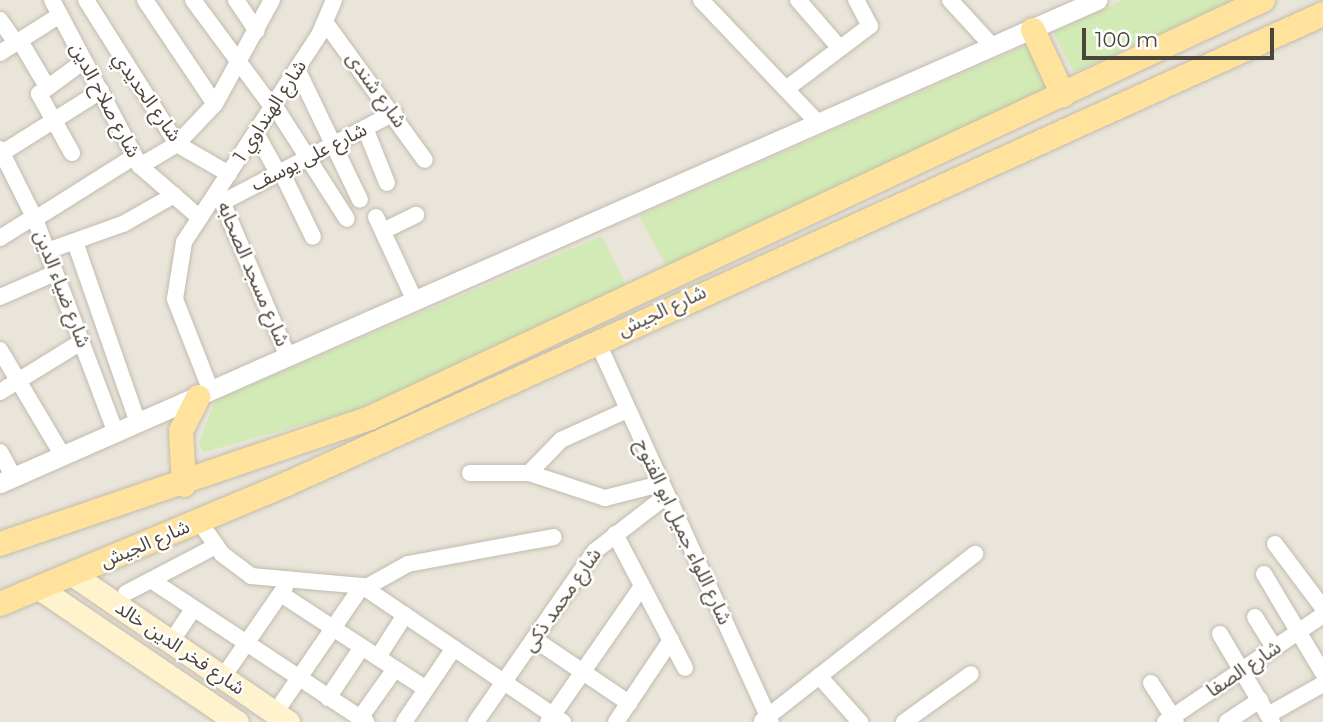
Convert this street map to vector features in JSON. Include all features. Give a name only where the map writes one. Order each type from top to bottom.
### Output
[{"type":"main road","name":"شارع الجيش","points":[[0,544],[184,485],[308,440],[771,230],[1263,0]]},
{"type":"main road","name":"شارع الجيش","points":[[0,604],[287,484],[782,256],[1323,13]]},
{"type":"main road","points":[[1033,30],[1063,95]]},
{"type":"main road","points":[[771,230],[782,256]]},
{"type":"main road","points":[[184,485],[181,431],[204,394]]},
{"type":"main road","points":[[308,440],[309,456],[320,469]]},
{"type":"main road","points":[[276,452],[288,466],[287,484]]},
{"type":"main road","name":"شارع فخر الدين خالد","points":[[72,574],[281,717]]},
{"type":"main road","name":"شارع فخر الدين خالد","points":[[39,588],[237,722]]},
{"type":"street","name":"شارع صلاح الدين","points":[[52,0],[138,161],[200,218]]},
{"type":"street","name":"شارع الحديدي","points":[[86,0],[177,144],[229,174]]},
{"type":"street","points":[[145,0],[215,104]]},
{"type":"street","points":[[193,0],[239,66],[273,107],[347,219]]},
{"type":"street","points":[[236,0],[257,31]]},
{"type":"street","points":[[0,238],[138,161],[177,144],[215,104],[239,66],[272,0]]},
{"type":"street","name":"شارع الهنداوي 1","points":[[204,394],[175,299],[178,260],[200,218],[221,196],[229,174],[297,69],[325,22],[334,0]]},
{"type":"street","points":[[701,0],[817,122]]},
{"type":"street","points":[[798,0],[838,46]]},
{"type":"street","points":[[786,89],[838,46],[870,26],[870,18],[856,0]]},
{"type":"street","points":[[0,452],[7,480],[1097,0]]},
{"type":"street","points":[[957,2],[993,47]]},
{"type":"street","points":[[0,53],[60,15]]},
{"type":"street","points":[[0,20],[46,85]]},
{"type":"street","name":"شارع شندى","points":[[325,22],[394,113],[425,160]]},
{"type":"street","points":[[72,153],[40,100],[46,85],[85,61]]},
{"type":"street","points":[[297,69],[336,143],[360,200]]},
{"type":"street","points":[[3,160],[53,122],[101,92]]},
{"type":"street","name":"شارع على يوسف","points":[[221,196],[279,172],[394,113]]},
{"type":"street","points":[[365,128],[387,183]]},
{"type":"street","points":[[256,133],[313,237]]},
{"type":"street","name":"شارع ضياء الدين","points":[[3,160],[35,218],[116,433]]},
{"type":"street","points":[[47,251],[123,225],[174,195]]},
{"type":"street","name":"شارع مسجد الصحابه","points":[[221,196],[288,357]]},
{"type":"street","points":[[415,301],[380,224],[416,215]]},
{"type":"street","points":[[75,242],[138,423]]},
{"type":"street","points":[[0,297],[55,273]]},
{"type":"street","name":"شارع اللواء جميل ابو الفتوح","points":[[597,341],[766,720]]},
{"type":"street","points":[[0,392],[81,342]]},
{"type":"street","points":[[0,350],[63,456]]},
{"type":"street","points":[[529,473],[561,440],[627,410]]},
{"type":"street","points":[[470,473],[529,473],[605,498],[663,490]]},
{"type":"street","name":"شارع محمد ذكى","points":[[476,722],[595,551],[663,490]]},
{"type":"street","points":[[199,521],[216,546],[251,576],[284,588],[333,628],[426,689]]},
{"type":"street","points":[[615,534],[685,668]]},
{"type":"street","points":[[284,588],[363,587],[408,564],[554,537]]},
{"type":"street","points":[[1276,544],[1323,608]]},
{"type":"street","points":[[126,593],[216,546]]},
{"type":"street","points":[[766,720],[975,554]]},
{"type":"street","points":[[1264,574],[1323,673]]},
{"type":"street","points":[[151,580],[245,646],[328,698],[340,715],[363,720],[395,669]]},
{"type":"street","points":[[363,587],[504,682],[554,720],[583,672],[642,586]]},
{"type":"street","points":[[281,717],[298,679],[363,587]]},
{"type":"street","points":[[223,677],[284,588]]},
{"type":"street","points":[[171,642],[193,609]]},
{"type":"street","points":[[377,657],[405,615]]},
{"type":"street","name":"شارع الصفا","points":[[1171,720],[1323,615]]},
{"type":"street","points":[[1255,617],[1274,648]]},
{"type":"street","points":[[1220,634],[1270,719],[1323,684]]},
{"type":"street","points":[[534,639],[629,703]]},
{"type":"street","points":[[616,722],[671,640]]},
{"type":"street","points":[[328,698],[362,648]]},
{"type":"street","points":[[404,722],[454,648]]},
{"type":"street","points":[[904,722],[971,674]]},
{"type":"street","points":[[819,676],[860,722]]},
{"type":"street","points":[[1151,683],[1171,720]]},
{"type":"street","points":[[1227,722],[1260,700]]},
{"type":"shaded area","points":[[0,0],[1323,0],[1323,722],[0,722]]},
{"type":"green space","points":[[1123,0],[1235,0],[1074,72],[1053,32]]},
{"type":"green space","points":[[1029,44],[1052,87],[668,269],[639,216]]},
{"type":"green space","points":[[602,236],[626,286],[357,410],[204,452],[199,443],[215,400]]}]
